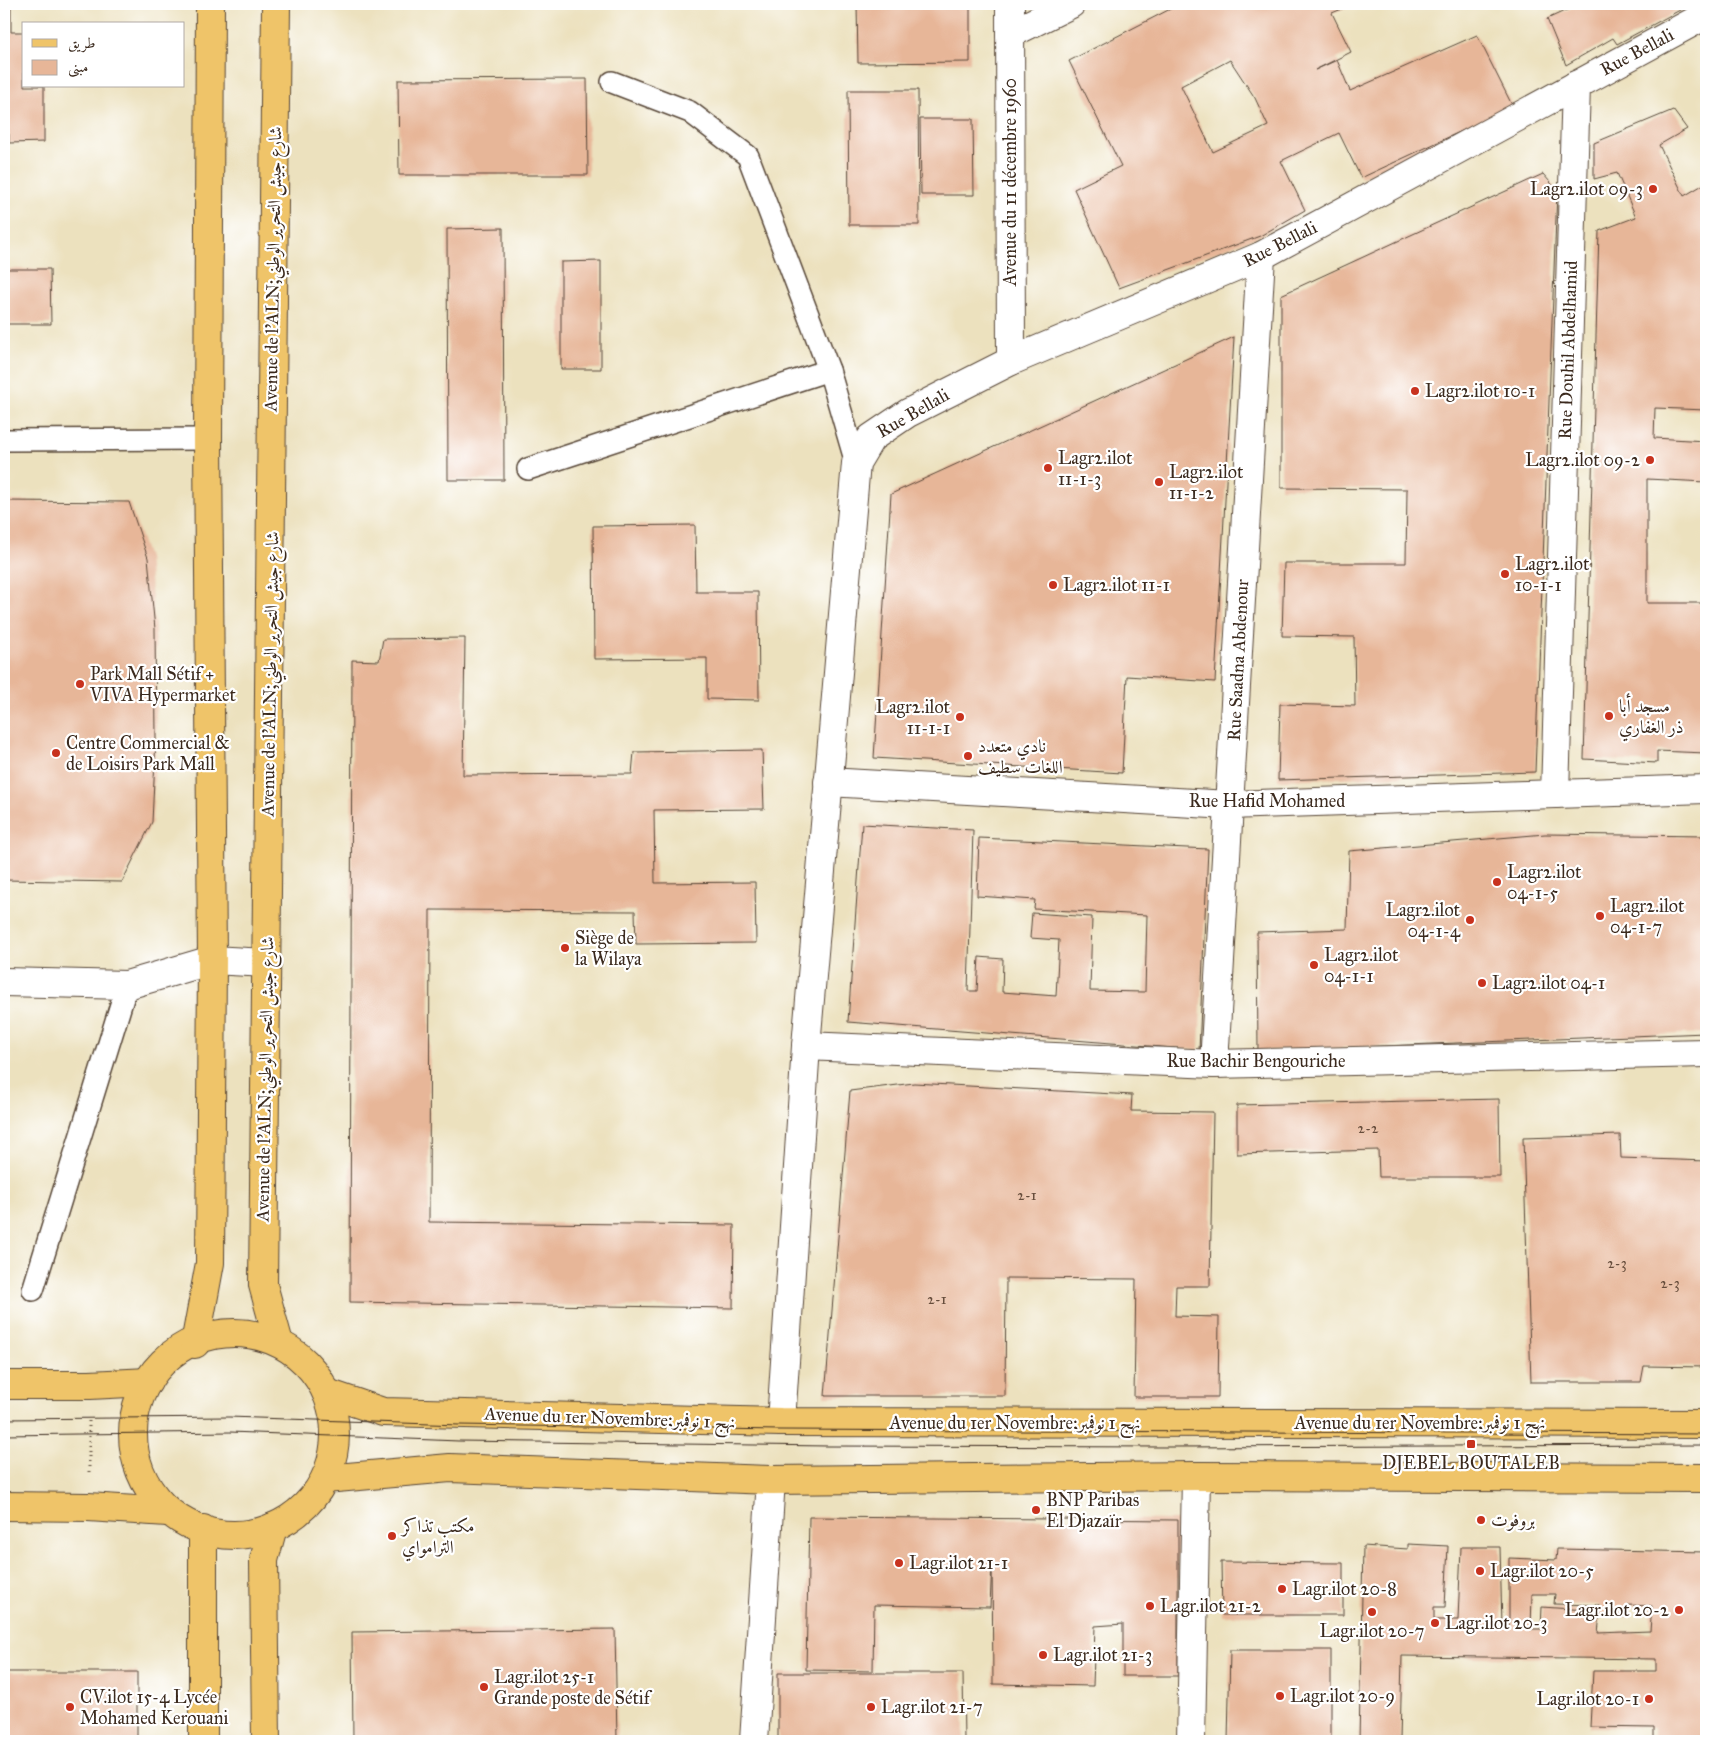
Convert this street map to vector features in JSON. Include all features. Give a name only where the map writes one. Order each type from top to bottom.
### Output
[{"type":"main road","points":[[195,1344],[210,1263],[212,960],[208,439],[210,4]]},
{"type":"main road","name":"Avenue de l'ALN;شارع جيش التحرير الوطني","points":[[276,4],[263,1284],[279,1343]]},
{"type":"main road","points":[[237,1332],[258,1335],[279,1343],[294,1352],[308,1364],[328,1393],[334,1414],[336,1436],[333,1458],[325,1479],[316,1494],[289,1519],[272,1527],[238,1535],[220,1534],[202,1529],[168,1512],[155,1499],[145,1484],[133,1451],[133,1417],[148,1382],[168,1359],[215,1335],[237,1332]]},
{"type":"main road","points":[[4,1385],[90,1386],[148,1382]]},
{"type":"main road","name":"Avenue du 1er Novembre;نهج 1 نوفمبر","points":[[328,1393],[383,1412],[781,1422],[1706,1424]]},
{"type":"main road","points":[[325,1479],[450,1468],[771,1480],[1196,1476],[1706,1478]]},
{"type":"main road","points":[[4,1506],[88,1507],[168,1512]]},
{"type":"main road","points":[[266,1741],[264,1560],[272,1527]]},
{"type":"main road","points":[[202,1529],[203,1741]]},
{"type":"street","name":"Avenue du 11 décembre 1960","points":[[1010,4],[1011,361]]},
{"type":"street","points":[[1010,34],[1071,4]]},
{"type":"street","name":"Rue Bellali","points":[[856,463],[871,438],[901,418],[1011,361],[1261,256],[1706,15]]},
{"type":"street","name":"Rue Douhil Abdelhamid","points":[[1555,794],[1576,85]]},
{"type":"street","name":"Rue Saadna Abdenour","points":[[1214,1064],[1261,256]]},
{"type":"street","points":[[781,1422],[806,1046],[856,463]]},
{"type":"street","name":"Rue Hafid Mohamed","points":[[828,782],[1229,805],[1706,789]]},
{"type":"street","points":[[4,982],[127,985],[212,960],[267,964]]},
{"type":"street","name":"Rue Bachir Bengouriche","points":[[806,1046],[1214,1064],[1706,1053]]},
{"type":"street","points":[[1191,1741],[1196,1476]]},
{"type":"street","points":[[754,1741],[771,1480]]},
{"type":"lane","points":[[612,82],[690,112],[748,156],[829,370],[856,463]]},
{"type":"lane","points":[[528,469],[829,370]]},
{"type":"lane","points":[[4,440],[208,439]]},
{"type":"lane","points":[[33,1290],[127,985]]},
{"type":"path","points":[[88,1507],[90,1386]]},
{"type":"building","points":[[4,4],[11,4],[11,32],[22,32],[22,88],[44,88],[44,142],[9,143],[9,134],[4,134]]},
{"type":"building","points":[[857,4],[970,4],[970,62],[858,63]]},
{"type":"building","points":[[1180,4],[1354,4],[1332,13],[1351,52],[1315,70],[1337,60],[1350,91],[1477,35],[1513,107],[1361,178],[1339,133],[1281,161],[1305,210],[1260,236],[1119,288],[1074,189],[1121,166],[1069,61]],"holes":[[[1230,60],[1255,98],[1268,126],[1213,152],[1181,86]]]},
{"type":"building","points":[[1580,4],[1691,4],[1617,44],[1613,38],[1566,65],[1547,19]]},
{"type":"building","points":[[587,79],[588,175],[399,175],[398,80]]},
{"type":"building","points":[[848,90],[918,90],[919,225],[849,225]]},
{"type":"building","name":"Lagr2.ilot 09-2","points":[[1673,110],[1687,129],[1659,145],[1684,196],[1706,183],[1706,410],[1655,408],[1654,438],[1706,441],[1706,482],[1647,479],[1647,603],[1706,603],[1706,753],[1657,751],[1657,763],[1584,759],[1599,231],[1636,217],[1617,173],[1594,179],[1594,143]]},
{"type":"building","points":[[920,119],[973,119],[974,195],[921,195]]},
{"type":"building","name":"Lagr2.ilot 10-1","points":[[1543,174],[1557,190],[1535,772],[1278,780],[1280,704],[1355,706],[1354,637],[1282,636],[1284,563],[1406,563],[1407,489],[1281,488],[1281,295]]},
{"type":"building","points":[[503,228],[504,480],[448,480],[447,229]]},
{"type":"building","points":[[601,261],[601,369],[561,369],[561,262]]},
{"type":"building","points":[[6,269],[50,269],[51,324],[6,324]]},
{"type":"building","name":"Lagr2.ilot 11-1","points":[[1234,337],[1215,682],[1127,676],[1122,773],[874,758],[891,494]]},
{"type":"building","name":"Park Mall Sétif + VIVA Hypermarket","points":[[4,501],[129,502],[148,558],[155,629],[156,739],[152,822],[122,882],[4,880]]},
{"type":"building","points":[[695,525],[696,592],[758,592],[759,700],[707,699],[707,658],[594,659],[593,526]]},
{"type":"building","points":[[465,638],[463,775],[632,774],[634,752],[762,750],[764,809],[654,810],[655,883],[755,882],[756,943],[636,944],[635,911],[430,910],[429,1222],[734,1225],[733,1308],[350,1302],[352,660],[379,661],[383,639]]},
{"type":"building","points":[[862,824],[973,830],[968,991],[977,991],[979,957],[1003,959],[1002,992],[1056,996],[1059,940],[1030,938],[1032,913],[1092,917],[1090,991],[1145,992],[1147,915],[1034,909],[1035,900],[977,896],[979,838],[1208,849],[1199,1050],[848,1022]]},
{"type":"building","name":"Lagr2.ilot 04-1","points":[[1545,834],[1706,836],[1706,1033],[1258,1051],[1257,932],[1347,929],[1349,851]]},
{"type":"building","points":[[914,1083],[1132,1095],[1131,1111],[1213,1112],[1210,1286],[1176,1286],[1175,1316],[1219,1317],[1218,1397],[1134,1397],[1136,1279],[1006,1278],[1005,1396],[825,1396],[850,1091]]},
{"type":"building","points":[[1499,1099],[1500,1177],[1379,1177],[1378,1150],[1237,1154],[1237,1105]]},
{"type":"building","points":[[1620,1135],[1621,1158],[1706,1161],[1706,1367],[1644,1366],[1641,1382],[1531,1382],[1523,1138]]},
{"type":"building","points":[[809,1517],[1178,1520],[1178,1676],[1123,1676],[1123,1624],[1095,1626],[1093,1686],[993,1684],[992,1561],[990,1607],[874,1605],[873,1671],[806,1670]]},
{"type":"building","points":[[1408,1544],[1448,1546],[1445,1607],[1434,1607],[1434,1620],[1458,1620],[1461,1547],[1500,1547],[1502,1627],[1509,1627],[1509,1558],[1556,1560],[1557,1549],[1706,1552],[1706,1741],[1654,1741],[1654,1728],[1590,1727],[1593,1671],[1656,1671],[1656,1659],[1402,1656],[1400,1741],[1359,1741],[1363,1546],[1408,1549]],"holes":[[[1532,1594],[1555,1594],[1554,1604],[1600,1605],[1600,1611],[1542,1607],[1541,1629],[1531,1629]],[[1627,1605],[1652,1606],[1650,1631],[1598,1633],[1600,1614],[1627,1617]]]},
{"type":"building","name":"Lagr.ilot 20-8","points":[[1221,1562],[1343,1563],[1343,1615],[1222,1615]]},
{"type":"building","name":"Lagr.ilot 25-1 Grande poste de Sétif","points":[[615,1629],[617,1741],[353,1741],[352,1632]]},
{"type":"building","name":"Lagr.ilot 20-9","points":[[1230,1650],[1331,1650],[1331,1741],[1228,1741]]},
{"type":"building","name":"CV.ilot 15-4 Lycée Mohamed Kerouani","points":[[4,1672],[137,1672],[137,1741],[4,1741]]},
{"type":"building","name":"Lagr.ilot 21-7","points":[[778,1673],[963,1673],[964,1741],[778,1741]]},
{"type":"tram line","points":[[4,1419],[229,1417],[459,1425],[780,1430],[1706,1434]]},
{"type":"tram line","points":[[4,1435],[230,1432],[459,1441],[828,1446],[1706,1445]]},
{"type":"place","name":"Lagr2.ilot 09-3","points":[[1653,189]]},
{"type":"place","name":"Lagr2.ilot 10-1","points":[[1415,391]]},
{"type":"place","name":"Lagr2.ilot 09-2","points":[[1650,460]]},
{"type":"place","name":"Lagr2.ilot 11-1-3","points":[[1048,468]]},
{"type":"place","name":"Lagr2.ilot 11-1-2","points":[[1159,482]]},
{"type":"place","name":"Lagr2.ilot 10-1-1","points":[[1505,574]]},
{"type":"place","name":"Lagr2.ilot 11-1","points":[[1053,585]]},
{"type":"place","name":"Park Mall Sétif + VIVA Hypermarket","points":[[80,684]]},
{"type":"place","name":"مسجد أبا ذر الغفاري","points":[[1609,716]]},
{"type":"place","name":"Lagr2.ilot 11-1-1","points":[[960,717]]},
{"type":"place","name":"Centre Commercial & de Loisirs Park Mall","points":[[56,753]]},
{"type":"place","name":"نادي متعدد اللغات سطيف","points":[[968,756]]},
{"type":"place","name":"Lagr2.ilot 04-1-5","points":[[1497,882]]},
{"type":"place","name":"Lagr2.ilot 04-1-7","points":[[1600,916]]},
{"type":"place","name":"Lagr2.ilot 04-1-4","points":[[1470,920]]},
{"type":"place","name":"Siège de la Wilaya","points":[[565,948]]},
{"type":"place","name":"Lagr2.ilot 04-1-1","points":[[1314,965]]},
{"type":"place","name":"Lagr2.ilot 04-1","points":[[1482,983]]},
{"type":"place","name":"DJEBEL BOUTALEB","points":[[1471,1444]]},
{"type":"place","name":"BNP Paribas El Djazaïr","points":[[1036,1510]]},
{"type":"place","name":"بروفوت","points":[[1481,1520]]},
{"type":"place","name":"مكتب تذاكر الترامواي","points":[[392,1536]]},
{"type":"place","name":"Lagr.ilot 21-1","points":[[899,1563]]},
{"type":"place","name":"Lagr.ilot 20-5","points":[[1480,1571]]},
{"type":"place","name":"Lagr.ilot 20-8","points":[[1282,1589]]},
{"type":"place","name":"Lagr.ilot 21-2","points":[[1150,1606]]},
{"type":"place","name":"Lagr.ilot 20-2","points":[[1679,1610]]},
{"type":"place","name":"Lagr.ilot 20-7","points":[[1372,1612]]},
{"type":"place","name":"Lagr.ilot 20-3","points":[[1435,1623]]},
{"type":"place","name":"Lagr.ilot 21-3","points":[[1043,1655]]},
{"type":"place","name":"Lagr.ilot 25-1 Grande poste de Sétif","points":[[484,1687]]},
{"type":"place","name":"Lagr.ilot 20-9","points":[[1280,1696]]},
{"type":"place","name":"Lagr.ilot 20-1","points":[[1649,1699]]},
{"type":"place","name":"CV.ilot 15-4 Lycée Mohamed Kerouani","points":[[70,1707]]},
{"type":"place","name":"Lagr.ilot 21-7","points":[[871,1707]]}]
